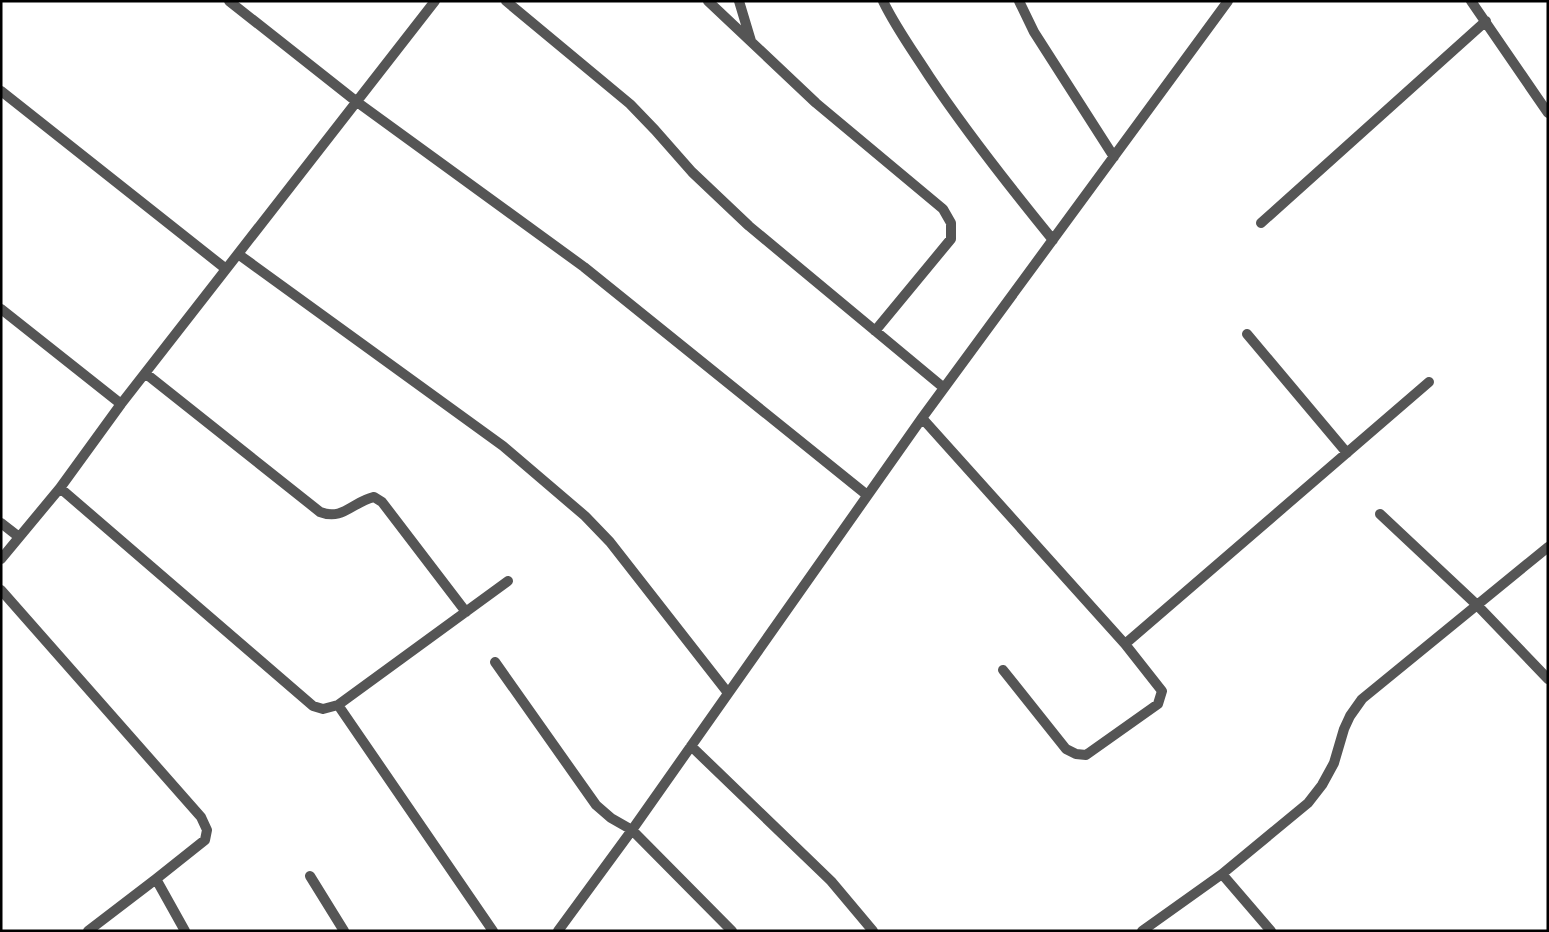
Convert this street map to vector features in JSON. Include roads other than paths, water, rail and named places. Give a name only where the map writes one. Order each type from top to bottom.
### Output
[{"type":"street","points":[[229,1],[357,102],[584,267],[867,495]]},
{"type":"street","points":[[1,559],[60,488],[121,404],[435,1]]},
{"type":"street","points":[[506,1],[630,104],[692,172],[749,226],[944,388]]},
{"type":"street","points":[[708,1],[816,103],[943,209],[951,223],[951,239],[875,331]]},
{"type":"street","points":[[739,1],[751,42]]},
{"type":"street","points":[[883,1],[892,21],[948,104],[993,167],[1053,240]]},
{"type":"street","points":[[1019,1],[1034,32],[1114,157]]},
{"type":"street","points":[[558,931],[632,830],[922,418],[1228,1]]},
{"type":"street","points":[[1471,1],[1548,113]]},
{"type":"street","points":[[1261,223],[1486,21]]},
{"type":"street","points":[[1,91],[226,269]]},
{"type":"street","points":[[238,254],[503,446],[579,510],[610,542],[728,693]]},
{"type":"street","points":[[1,309],[121,404]]},
{"type":"street","points":[[1247,334],[1347,453]]},
{"type":"street","points":[[145,373],[320,512],[329,516],[339,515],[366,499],[374,497],[382,502],[466,612]]},
{"type":"street","points":[[1125,644],[1430,382]]},
{"type":"street","points":[[922,418],[1125,644],[1162,691],[1161,699],[1158,704],[1086,755],[1076,754],[1066,749],[1004,670]]},
{"type":"street","points":[[60,488],[313,706],[323,709],[338,705],[508,581]]},
{"type":"street","points":[[1380,514],[1477,606],[1548,680]]},
{"type":"street","points":[[1,523],[19,537]]},
{"type":"street","points":[[1142,931],[1222,874],[1308,803],[1322,785],[1334,763],[1344,729],[1350,716],[1362,699],[1548,547]]},
{"type":"street","points":[[1,590],[201,817],[207,830],[205,840],[88,931]]},
{"type":"street","points":[[495,662],[596,805],[611,818],[632,830],[732,931]]},
{"type":"street","points":[[338,705],[494,931]]},
{"type":"street","points":[[691,746],[831,881],[873,931]]},
{"type":"street","points":[[1222,874],[1271,931]]},
{"type":"street","points":[[310,876],[344,931]]},
{"type":"street","points":[[156,880],[185,931]]}]
